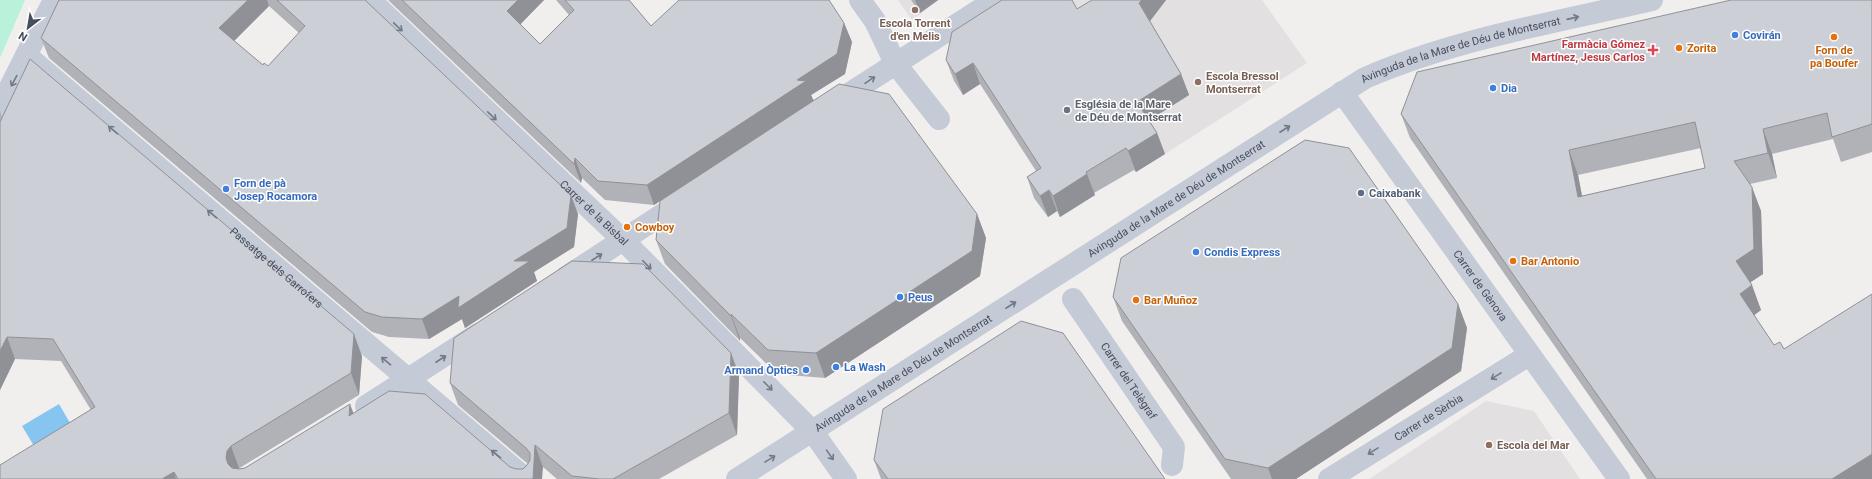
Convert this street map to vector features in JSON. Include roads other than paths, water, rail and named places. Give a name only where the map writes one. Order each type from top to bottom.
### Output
[{"type":"street","points":[[0,107],[54,0]]},
{"type":"street","name":"Carrer de la Bisbal","points":[[370,0],[623,240],[813,432],[846,479]]},
{"type":"street","points":[[860,0],[875,21],[895,63],[939,119]]},
{"type":"street","points":[[819,113],[995,0]]},
{"type":"street","name":"Avinguda de la Mare de Déu de Montserrat","points":[[737,479],[813,432],[1365,78],[1396,64],[1447,48],[1652,0]]},
{"type":"street","name":"Passatge dels Garrofers","points":[[27,56],[526,479]]},
{"type":"street","name":"Carrer de Gènova","points":[[1342,92],[1619,479]]},
{"type":"street","points":[[549,288],[701,189]]},
{"type":"street","name":"Carrer del Telègraf","points":[[1073,299],[1174,447],[1172,466]]},
{"type":"street","points":[[347,417],[408,380],[497,322]]},
{"type":"street","name":"Carrer de Sèrbia","points":[[1329,479],[1529,355]]},
{"type":"water","points":[[59,404],[70,423],[34,446],[22,426]]},
{"type":"place","name":"Escola Torrent d'en Melis","points":[[915,10]]},
{"type":"place","name":"Covirán","points":[[1735,35]]},
{"type":"place","name":"Forn de pa Boufer","points":[[1834,37]]},
{"type":"place","name":"Zorita","points":[[1679,48]]},
{"type":"place","name":"Farmàcia Gómez Martínez, Jesus Carlos","points":[[1653,50]]},
{"type":"place","name":"Escola Bressol Montserrat","points":[[1198,82]]},
{"type":"place","name":"Dia","points":[[1493,88]]},
{"type":"place","name":"Església de la Mare de Déu de Montserrat","points":[[1067,110]]},
{"type":"place","name":"Forn de pà Josep Rocamora","points":[[226,189]]},
{"type":"place","name":"Caixabank","points":[[1361,193]]},
{"type":"place","name":"Cowboy","points":[[627,227]]},
{"type":"place","name":"Condis Express","points":[[1196,252]]},
{"type":"place","name":"Bar Antonio","points":[[1513,261]]},
{"type":"place","name":"Peus","points":[[900,297]]},
{"type":"place","name":"Bar Muñoz","points":[[1136,300]]},
{"type":"place","name":"La Wash","points":[[836,367]]},
{"type":"place","name":"Armand Òptics","points":[[806,370]]},
{"type":"place","name":"Escola del Mar","points":[[1489,445]]}]
